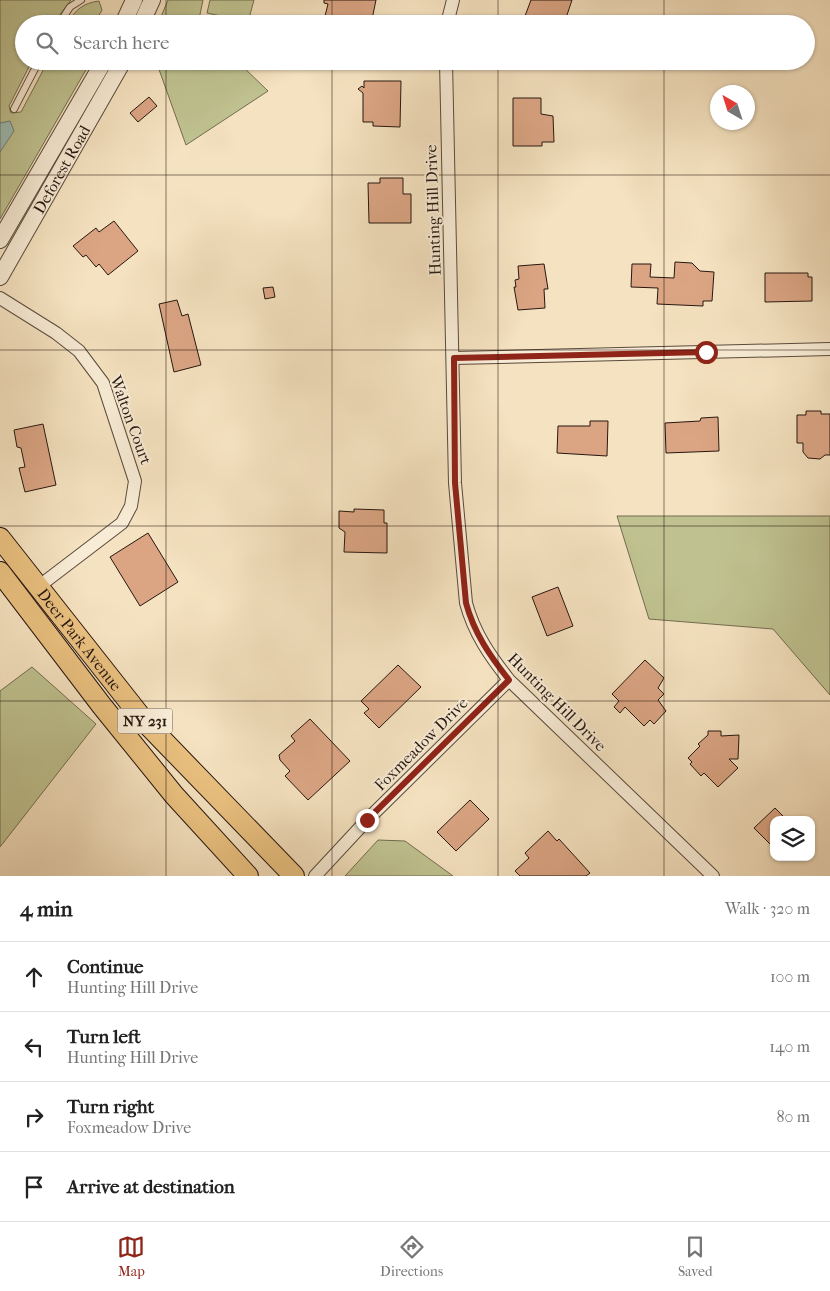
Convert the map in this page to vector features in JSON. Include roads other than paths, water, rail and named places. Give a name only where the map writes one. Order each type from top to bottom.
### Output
[{"type":"main road","name":"Deer Park Avenue","points":[[6,546],[145,722],[294,876]]},
{"type":"main road","name":"Deer Park Avenue","points":[[0,572],[102,706],[174,795],[248,876]]},
{"type":"street","points":[[145,15],[152,0]]},
{"type":"street","points":[[449,15],[453,0]]},
{"type":"street","points":[[126,15],[130,1]]},
{"type":"street","name":"Deforest Road","points":[[0,240],[99,70]]},
{"type":"street","name":"Deforest Road","points":[[0,277],[118,70]]},
{"type":"street","name":"Hunting Hill Drive","points":[[446,70],[454,358],[455,483],[466,603],[470,618],[484,646],[509,680],[713,876]]},
{"type":"street","name":"Walton Court","points":[[0,298],[56,333],[79,351],[103,383],[135,481],[130,506],[122,523],[38,587]]},
{"type":"street","points":[[454,358],[830,349]]},
{"type":"street","name":"Foxmeadow Drive","points":[[315,876],[367,820],[509,680]]},
{"type":"lane","points":[[65,15],[70,7],[80,0]]},
{"type":"lane","points":[[14,109],[34,70]]},
{"type":"water","points":[[10,121],[14,131],[0,152],[0,123]]}]
